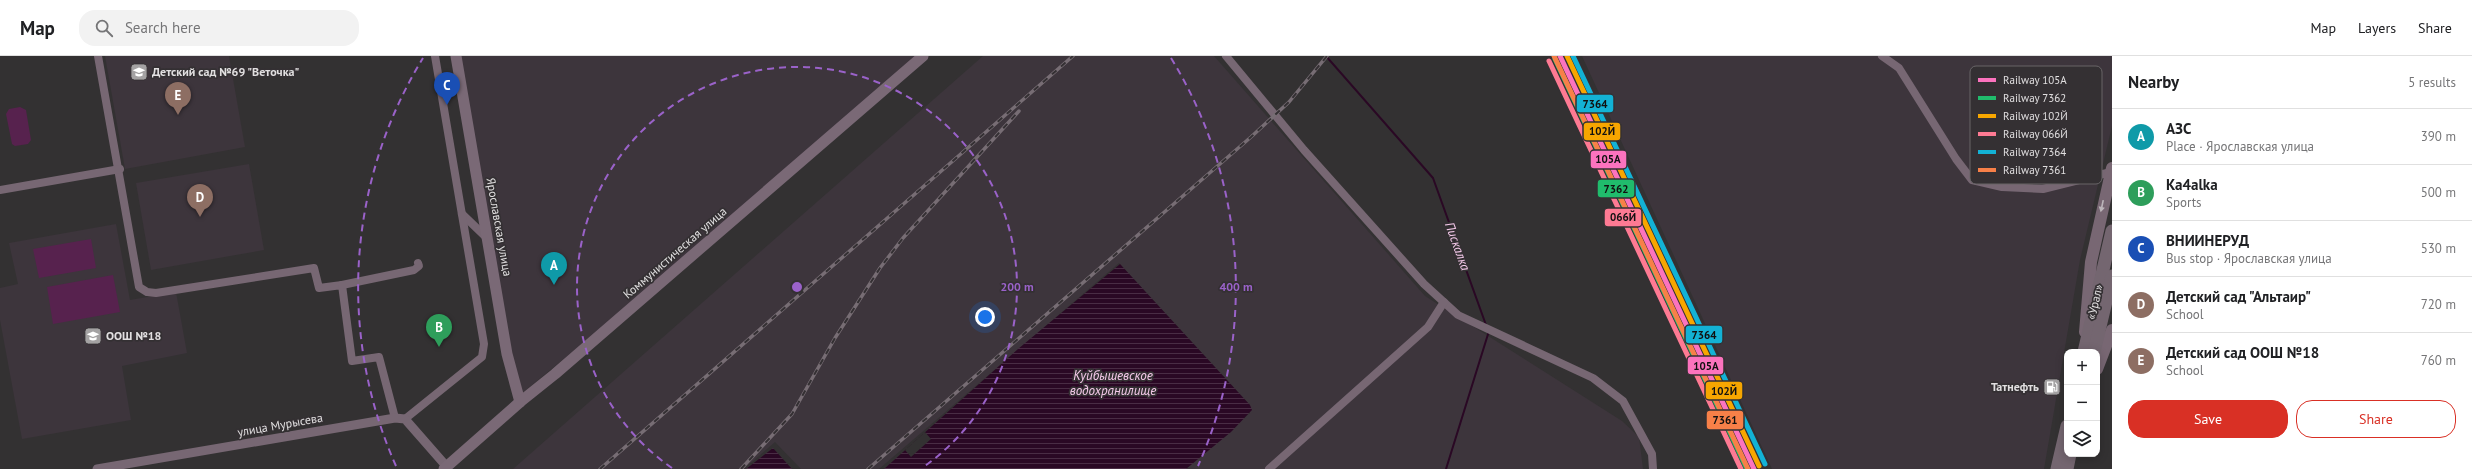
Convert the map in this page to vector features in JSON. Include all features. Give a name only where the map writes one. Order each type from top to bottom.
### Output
[{"type":"highway","name":"«Урал»","points":[[2087,349],[2112,231]]},
{"type":"highway","name":"«Урал»","points":[[2088,349],[2112,276]]},
{"type":"highway","points":[[2057,469],[2064,439]]},
{"type":"highway","points":[[2067,469],[2069,457]]},
{"type":"main road","name":"Ярославская улица","points":[[456,56],[507,354],[520,402]]},
{"type":"main road","name":"Коммунистическая улица","points":[[446,468],[520,402],[561,369],[923,56]]},
{"type":"main road","points":[[2087,349],[2090,262],[2112,170]]},
{"type":"main road","points":[[2100,361],[2112,330]]},
{"type":"street","points":[[98,56],[120,169],[125,214],[139,287],[147,292],[156,293],[314,268],[319,288],[414,270],[419,266],[418,263]]},
{"type":"street","points":[[435,56],[484,344],[482,357],[405,419],[446,468]]},
{"type":"street","points":[[1226,56],[1309,155],[1424,284],[1444,302],[1458,314],[1593,378],[1623,402],[1652,454],[1653,469]]},
{"type":"street","points":[[1882,56],[1899,68],[1956,159],[1970,177]]},
{"type":"street","points":[[0,190],[120,169]]},
{"type":"street","points":[[2102,173],[2112,170]]},
{"type":"street","points":[[1989,184],[2002,187],[2043,189],[2061,184]]},
{"type":"street","points":[[462,214],[487,238]]},
{"type":"street","points":[[342,284],[352,362],[379,357],[395,418]]},
{"type":"street","points":[[1269,469],[1428,327],[1444,302]]},
{"type":"street","name":"улица Мурысева","points":[[97,469],[395,418],[405,419]]},
{"type":"shaded area","points":[[105,56],[229,56],[245,147],[125,169]]},
{"type":"shaded area","points":[[459,56],[916,56],[615,317],[521,394],[510,353]]},
{"type":"shaded area","points":[[983,56],[1214,56],[1425,296],[1622,421],[1639,437],[1643,469],[1186,469],[1250,413],[1250,405],[1119,263],[879,469],[801,469],[775,442],[744,469],[513,469]]},
{"type":"shaded area","points":[[1582,56],[2112,56],[2112,126],[2102,168],[2102,66],[1970,66],[1970,184],[2098,184],[2080,260],[2044,469],[1772,469]]},
{"type":"shaded area","points":[[20,107],[26,110],[31,140],[28,144],[15,146],[12,144],[6,114],[9,109]]},
{"type":"shaded area","points":[[249,164],[264,250],[151,270],[136,183]]},
{"type":"shaded area","name":"ООШ №18","points":[[116,224],[130,300],[176,292],[187,353],[122,366],[131,420],[22,439],[0,320],[0,288],[18,284],[9,243]]},
{"type":"shaded area","points":[[91,239],[96,268],[39,278],[33,249]]},
{"type":"shaded area","points":[[113,275],[120,312],[53,324],[47,287]]},
{"type":"water","name":"Куйбышевское водохранилище","points":[[1120,264],[1250,405],[1252,410],[1231,432],[1186,469],[884,469],[1018,349]]},
{"type":"water","points":[[773,448],[792,469],[746,469]]},
{"type":"pier","points":[[925,432],[931,439],[911,457],[905,450]]},
{"type":"waterway","name":"Пискалка","points":[[1326,56],[1433,178],[1486,325]]},
{"type":"waterway","name":"Пискалка","points":[[1446,469],[1489,331]]},
{"type":"railway","points":[[600,469],[1073,56]]},
{"type":"railway","points":[[868,469],[1251,137],[1289,102],[1327,56]]},
{"type":"railway","points":[[741,469],[792,414],[835,338],[880,268],[903,238],[1019,111]]},
{"type":"rail line","name":"7361","points":[[1554,56],[1748,469]]},
{"type":"rail line","name":"105А","points":[[1560,56],[1754,469]]},
{"type":"rail line","name":"102Й","points":[[1567,56],[1759,466]]},
{"type":"rail line","name":"7364","points":[[1573,56],[1765,464]]},
{"type":"rail line","name":"7362","points":[[1555,59],[1747,469]]},
{"type":"rail line","name":"066Й","points":[[1549,61],[1741,469]]},
{"type":"place","name":"Детский сад №69 \"Веточка\"","points":[[139,72]]},
{"type":"place","name":"ВНИИНЕРУД","points":[[447,105]]},
{"type":"place","name":"Детский сад ООШ №18","points":[[178,115]]},
{"type":"place","name":"Детский сад \"Альтаир\"","points":[[200,217]]},
{"type":"place","name":"АЗС","points":[[554,285]]},
{"type":"place","name":"ООШ №18","points":[[93,336]]},
{"type":"place","name":"Ka4alka","points":[[439,347]]},
{"type":"place","name":"Татнефть","points":[[2052,387]]}]
